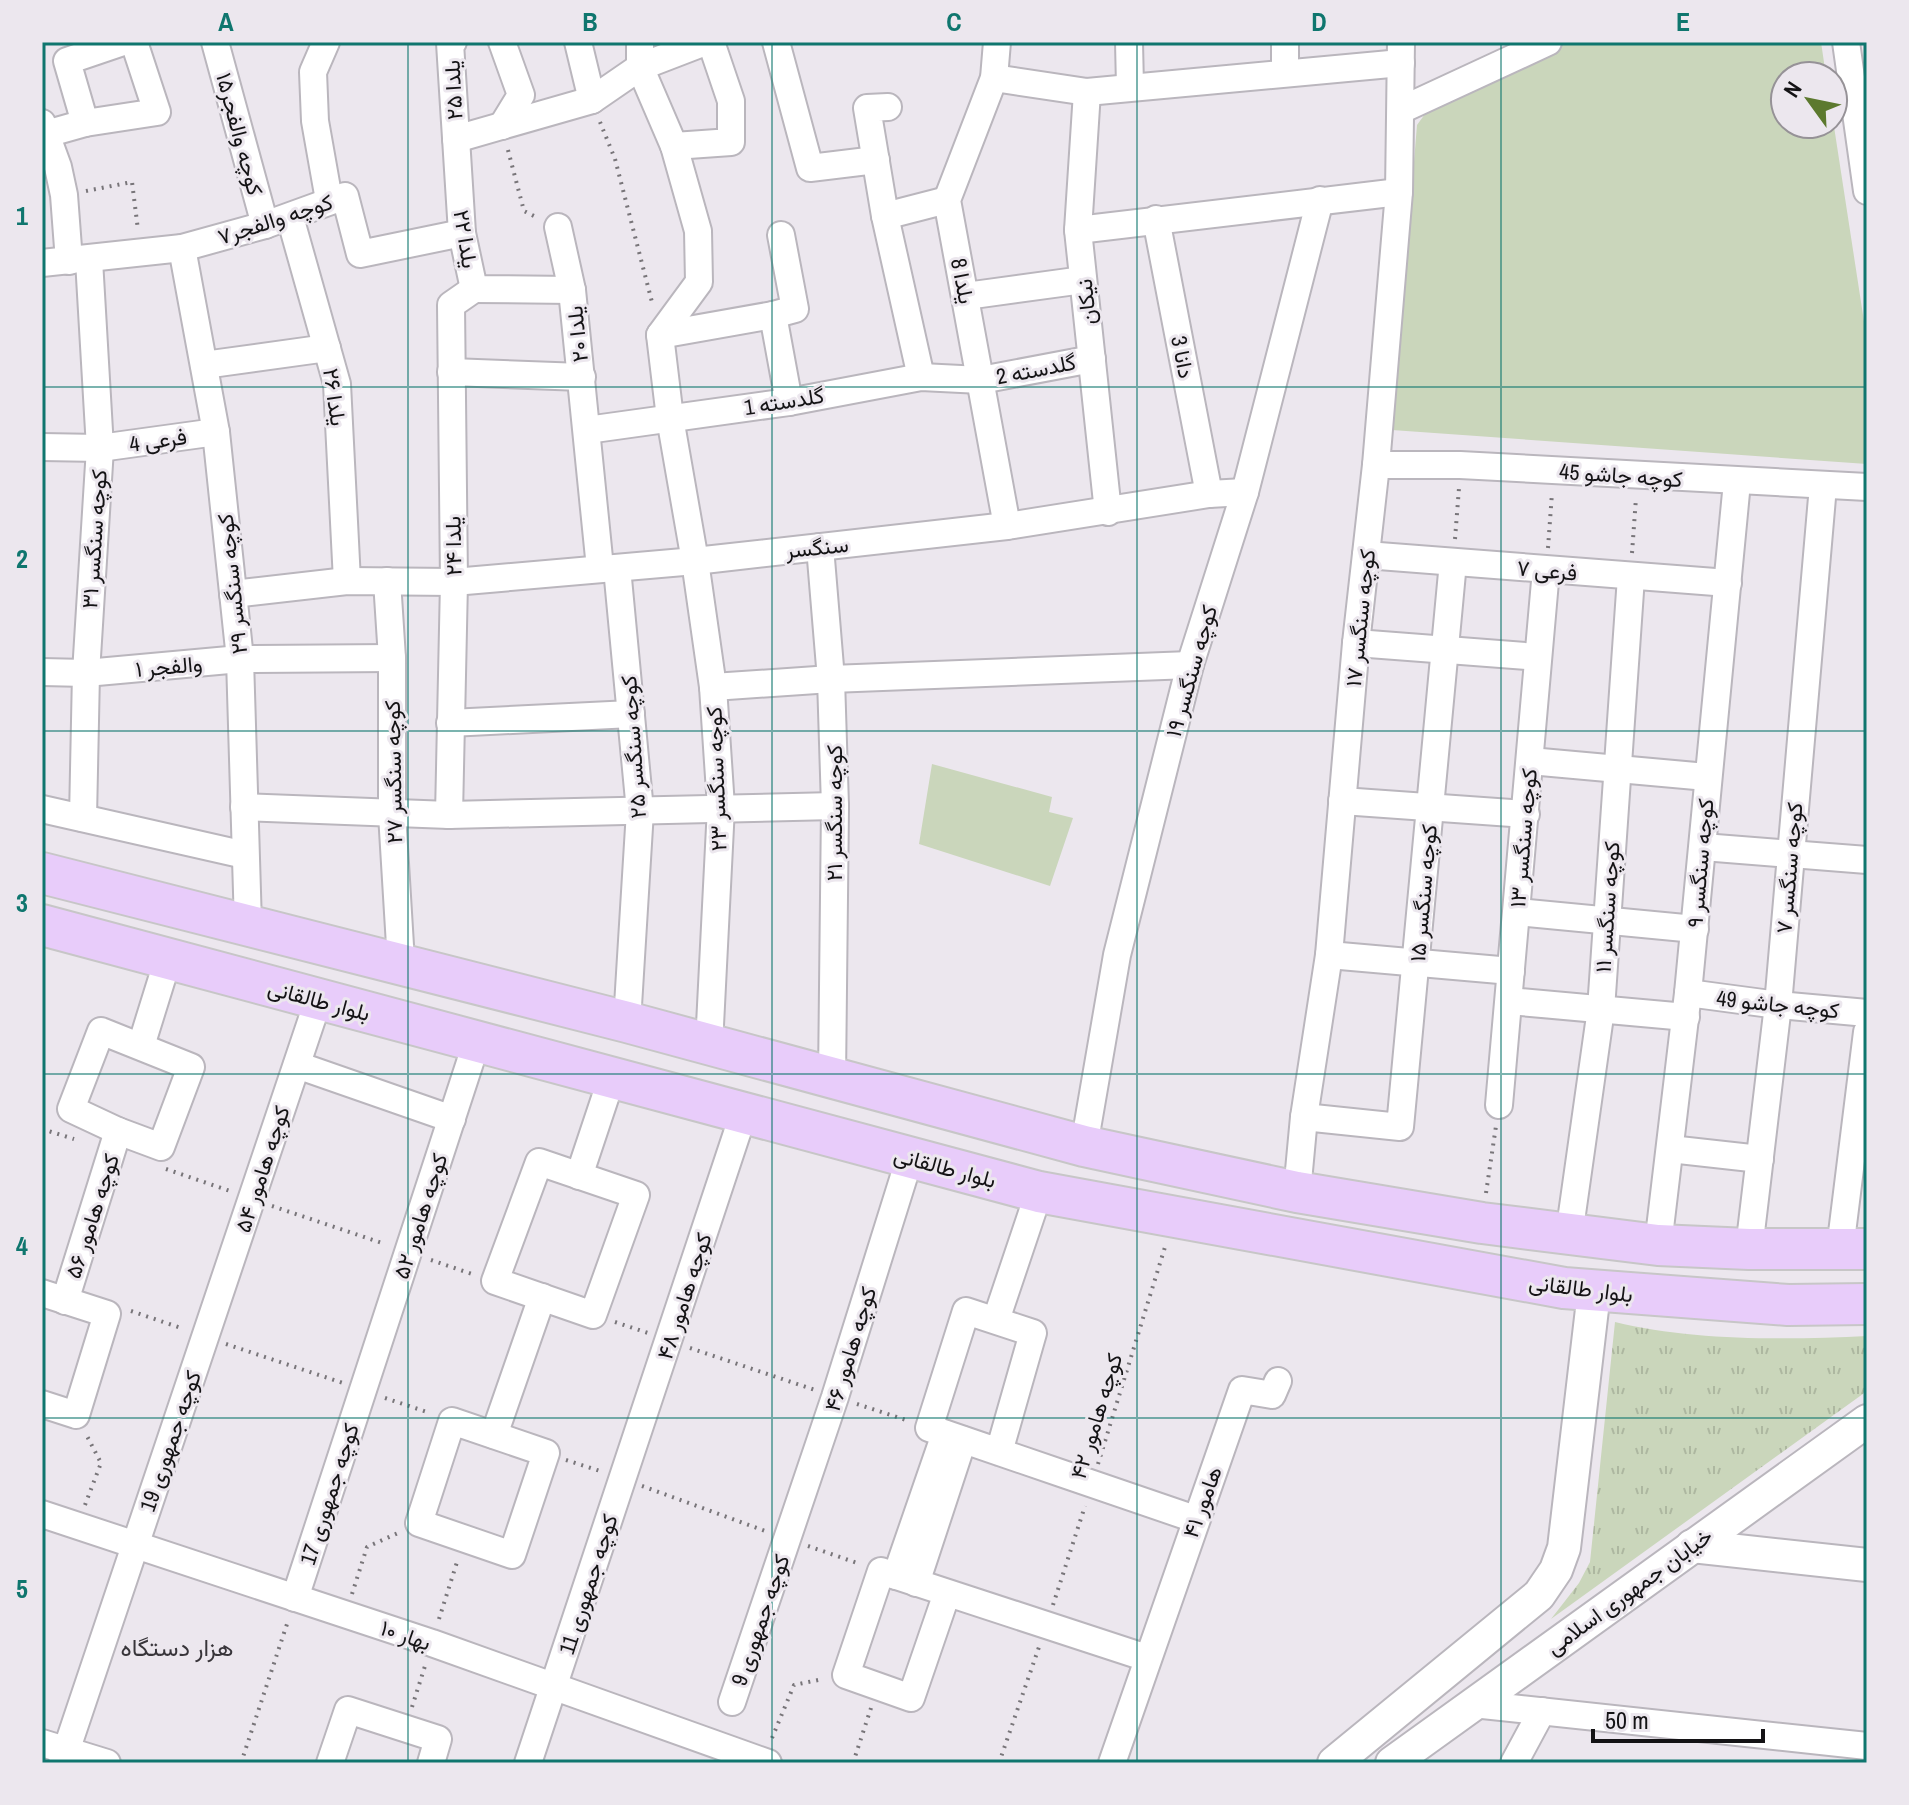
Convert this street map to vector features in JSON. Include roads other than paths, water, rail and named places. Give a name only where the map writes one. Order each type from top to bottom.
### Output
[{"type":"main road","points":[[42,873],[401,962],[1084,1146],[1297,1192],[1482,1223],[1658,1245],[1853,1249]]},
{"type":"main road","name":"بلوار طالقانی","points":[[42,925],[1039,1192],[1579,1290],[1788,1305],[1867,1304]]},
{"type":"main road","points":[[1569,1235],[1579,1290]]},
{"type":"street","points":[[85,123],[67,61],[123,42]]},
{"type":"street","points":[[44,128],[157,112],[134,42]]},
{"type":"street","name":"کوچه والفجر۱۵","points":[[215,42],[277,221]]},
{"type":"street","points":[[326,42],[313,72],[315,121],[329,200]]},
{"type":"street","name":"یلدا ۲۵","points":[[453,42],[450,43],[456,139]]},
{"type":"street","points":[[502,42],[521,95],[502,126]]},
{"type":"street","points":[[578,42],[592,100]]},
{"type":"street","points":[[456,139],[592,100],[640,55],[705,42]]},
{"type":"street","points":[[674,146],[731,142],[731,101],[711,42]]},
{"type":"street","points":[[776,42],[810,168],[876,160]]},
{"type":"street","points":[[885,216],[947,200],[994,78],[997,42]]},
{"type":"street","points":[[1129,42],[1130,87]]},
{"type":"street","points":[[1285,42],[1285,73]]},
{"type":"street","points":[[1401,110],[1548,42]]},
{"type":"street","points":[[1846,42],[1867,191]]},
{"type":"street","points":[[994,78],[1087,92],[1285,73],[1401,52]]},
{"type":"street","name":"کوچه سنگسر ۱۷","points":[[1297,1192],[1304,1117],[1329,955],[1356,643],[1376,465],[1399,192],[1401,52]]},
{"type":"street","points":[[640,55],[674,146],[698,231],[699,282],[660,335]]},
{"type":"street","name":"نیکان","points":[[1087,92],[1078,230],[1108,512]]},
{"type":"street","points":[[888,107],[867,108],[885,216],[921,377]]},
{"type":"street","name":"کوچه سنگسر ۳۱","points":[[44,128],[58,167],[79,260],[100,448],[86,673],[83,818]]},
{"type":"street","name":"یلدا ۲۲","points":[[456,139],[462,233],[474,289],[572,290]]},
{"type":"street","points":[[1078,230],[1399,192]]},
{"type":"street","name":"کوچه والفجر۷","points":[[42,263],[182,248],[277,221],[345,196],[360,254],[462,233]]},
{"type":"street","name":"یلدا 8","points":[[947,200],[1007,526]]},
{"type":"street","name":"کوچه سنگسر ۱۹","points":[[1084,1146],[1117,955],[1190,665],[1245,492],[1320,200]]},
{"type":"street","name":"دانا 3","points":[[1156,219],[1209,494]]},
{"type":"street","name":"یلدا ۲۶","points":[[277,221],[327,348],[337,384],[347,581]]},
{"type":"street","name":"یلدا ۲۰","points":[[558,227],[572,290],[587,430],[608,568]]},
{"type":"street","points":[[660,335],[795,309],[781,235]]},
{"type":"street","name":"کوچه سنگسر ۲۹","points":[[182,248],[216,432],[240,659],[248,925]]},
{"type":"street","points":[[966,296],[1083,280]]},
{"type":"street","name":"یلدا ۲۴","points":[[449,815],[454,582],[451,305],[474,289]]},
{"type":"street","points":[[773,315],[789,402]]},
{"type":"street","name":"کوچه سنگسر ۲۳","points":[[660,335],[670,418],[713,687],[721,807],[709,1045]]},
{"type":"street","points":[[204,365],[327,348]]},
{"type":"street","name":"گلدسته 2","points":[[981,380],[1092,359]]},
{"type":"street","points":[[451,372],[582,377]]},
{"type":"street","name":"گلدسته 1","points":[[587,430],[789,402],[921,377],[981,380]]},
{"type":"street","name":"فرعی 4","points":[[42,447],[100,448],[216,432]]},
{"type":"street","name":"کوچه جاشو 45","points":[[1376,465],[1460,465],[1867,487]]},
{"type":"street","name":"کوچه سنگسر ۹","points":[[1658,1245],[1695,929],[1737,482]]},
{"type":"street","name":"کوچه سنگسر ۷","points":[[1749,1249],[1778,1005],[1823,486]]},
{"type":"street","name":"سنگسر","points":[[233,594],[347,581],[454,582],[695,561],[1007,526],[1209,494],[1245,492]]},
{"type":"street","name":"کوچه سنگسر ۲۱","points":[[820,547],[831,679],[835,806],[832,1079]]},
{"type":"street","name":"فرعی ۷","points":[[1366,555],[1728,583]]},
{"type":"street","name":"کوچه سنگسر ۱۵","points":[[1304,1117],[1400,1127],[1453,562]]},
{"type":"street","name":"کوچه سنگسر ۲۵","points":[[608,568],[631,714],[640,811],[627,1022]]},
{"type":"street","name":"کوچه سنگسر ۱۳","points":[[1499,1105],[1546,570]]},
{"type":"street","name":"کوچه سنگسر ۱۱","points":[[1569,1235],[1601,1009],[1631,577]]},
{"type":"street","name":"کوچه سنگسر ۲۷","points":[[387,581],[392,658],[392,814],[401,962]]},
{"type":"street","points":[[1356,643],[1538,657]]},
{"type":"street","name":"والفجر ۱","points":[[42,672],[86,673],[240,659],[392,658]]},
{"type":"street","points":[[713,687],[831,679],[1190,665]]},
{"type":"street","points":[[450,723],[631,714]]},
{"type":"street","points":[[1530,761],[1707,777]]},
{"type":"street","points":[[1342,801],[1526,814]]},
{"type":"street","points":[[244,807],[449,815],[835,806]]},
{"type":"street","points":[[42,809],[245,855]]},
{"type":"street","points":[[1703,847],[1867,860]]},
{"type":"street","points":[[1517,912],[1695,929]]},
{"type":"street","points":[[1329,955],[1511,971]]},
{"type":"street","points":[[141,1046],[168,959]]},
{"type":"street","name":"کوچه هامور ۵۴","points":[[206,1337],[318,1001]]},
{"type":"street","name":"کوچه جاشو 49","points":[[1509,1001],[1601,1009],[1778,1005],[1867,1013]]},
{"type":"street","name":"کوچه هامور ۵۶","points":[[101,1031],[141,1046],[191,1067],[161,1147],[71,1109],[101,1031]]},
{"type":"street","points":[[1853,1249],[1867,1032]]},
{"type":"street","name":"کوچه هامور ۵۲","points":[[363,1390],[477,1041]]},
{"type":"street","points":[[297,1065],[452,1119]]},
{"type":"street","points":[[579,1176],[612,1077]]},
{"type":"street","name":"کوچه هامور ۴۸","points":[[623,1479],[744,1112]]},
{"type":"street","name":"کوچه هامور ۵۶","points":[[53,1297],[118,1131]]},
{"type":"street","points":[[1670,1149],[1760,1159]]},
{"type":"street","name":"کوچه هامور ۴۶","points":[[788,1539],[910,1157]]},
{"type":"street","points":[[539,1162],[579,1176],[636,1195],[593,1315],[495,1281],[539,1162]]},
{"type":"street","points":[[996,1320],[1039,1192]]},
{"type":"street","points":[[1334,1763],[1506,1623],[1539,1595],[1550,1581],[1564,1548],[1579,1290]]},
{"type":"street","points":[[42,1404],[76,1415],[107,1314],[53,1297]]},
{"type":"street","points":[[494,1435],[542,1297]]},
{"type":"street","points":[[947,1593],[911,1698],[846,1675],[928,1514],[946,1434],[966,1311],[1033,1333],[999,1452]]},
{"type":"street","name":"کوچه جمهوری 19","points":[[57,1752],[135,1545],[206,1337]]},
{"type":"street","name":"هامور ۴۱","points":[[1112,1763],[1242,1390],[1272,1395],[1278,1381]]},
{"type":"street","name":"کوچه جمهوری 17","points":[[295,1598],[363,1390]]},
{"type":"street","points":[[452,1421],[494,1435],[546,1453],[512,1555],[419,1523],[452,1421]]},
{"type":"street","name":"خیابان جمهوری اسلامی","points":[[1392,1763],[1867,1421]]},
{"type":"street","points":[[946,1434],[1195,1519]]},
{"type":"street","name":"کوچه جمهوری 11","points":[[528,1763],[623,1479]]},
{"type":"street","name":"بهار ۱۰","points":[[42,1514],[432,1643],[717,1755],[766,1762]]},
{"type":"street","name":"کوچه جمهوری 9","points":[[732,1702],[788,1539]]},
{"type":"street","points":[[1692,1546],[1867,1565]]},
{"type":"street","points":[[898,1577],[1147,1658]]},
{"type":"street","points":[[1506,1623],[1532,1661]]},
{"type":"street","points":[[1473,1704],[1867,1746]]},
{"type":"street","points":[[330,1763],[348,1710],[438,1739],[431,1763]]},
{"type":"street","points":[[1514,1763],[1542,1711]]},
{"type":"street","points":[[57,1752],[107,1763]]},
{"type":"district","name":"هزار دستگاه","points":[[177,1647]]}]
